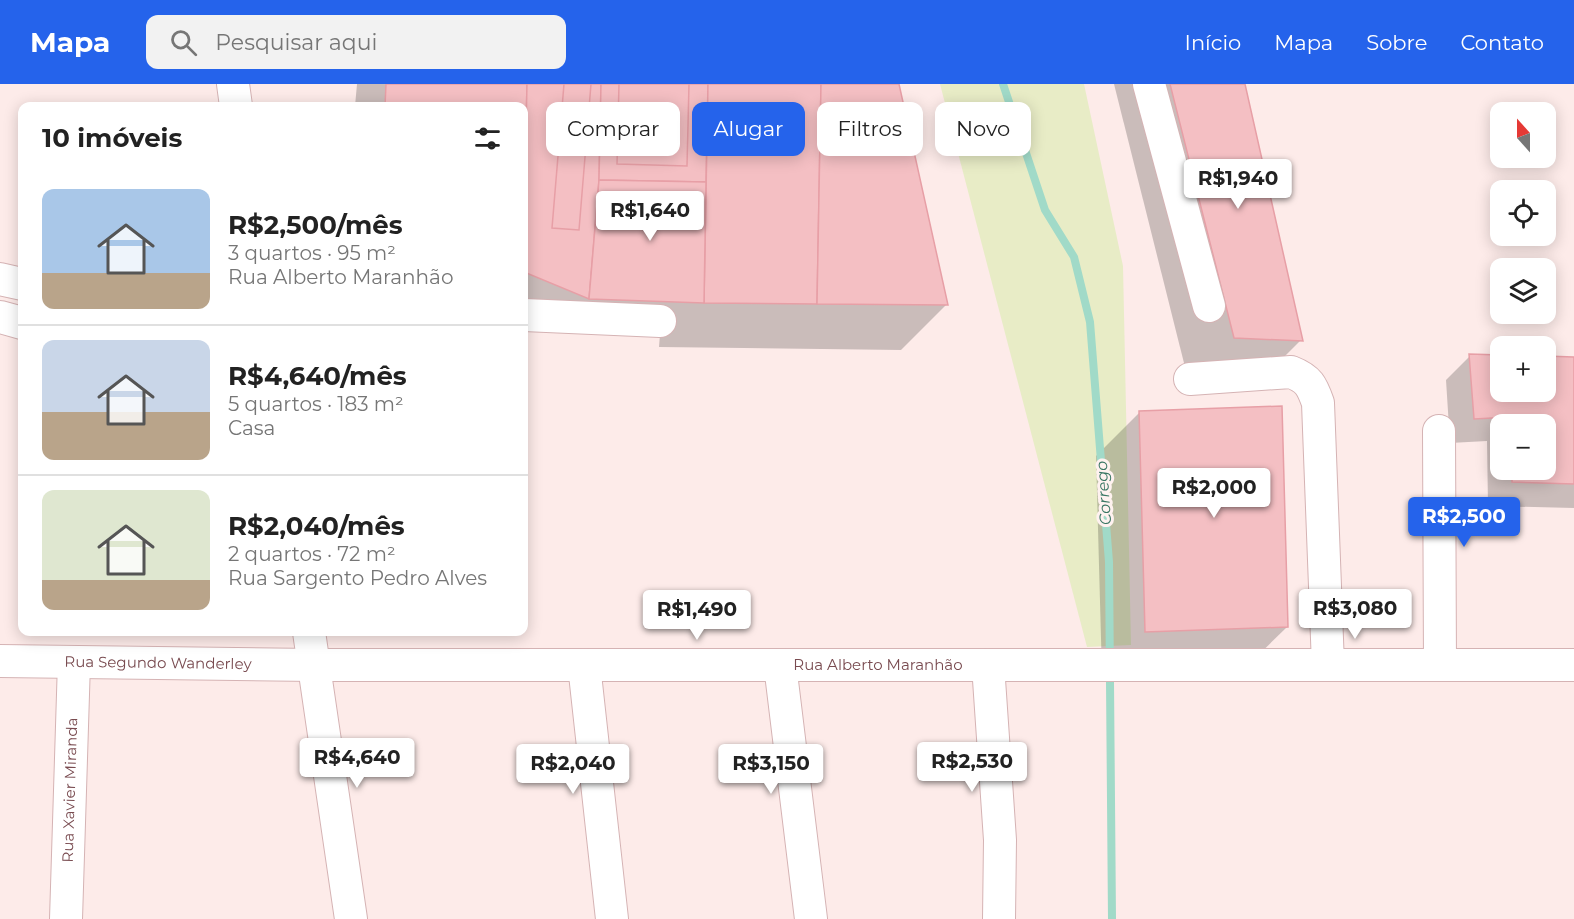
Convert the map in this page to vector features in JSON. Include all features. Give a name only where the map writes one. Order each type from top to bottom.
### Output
[{"type":"street","points":[[233,84],[235,102]]},
{"type":"street","points":[[1149,84],[1209,306]]},
{"type":"street","points":[[0,279],[18,283]]},
{"type":"street","points":[[528,315],[660,321]]},
{"type":"street","points":[[0,317],[18,322]]},
{"type":"street","points":[[1190,379],[1291,372],[1303,376],[1312,387],[1318,403],[1328,665]]},
{"type":"street","points":[[1439,431],[1440,665]]},
{"type":"street","points":[[310,636],[351,919]]},
{"type":"street","name":"Rua Segundo Wanderley","points":[[0,661],[314,665]]},
{"type":"street","name":"Rua Xavier Miranda","points":[[66,919],[74,662]]},
{"type":"street","name":"Rua Alberto Maranhão","points":[[314,665],[1574,665]]},
{"type":"street","points":[[584,665],[612,919]]},
{"type":"street","points":[[780,665],[811,919]]},
{"type":"street","points":[[988,665],[1000,840],[999,919]]},
{"type":"green space","points":[[940,84],[1084,84],[1123,266],[1131,645],[1087,647],[959,156],[1031,156],[1031,102],[945,102]]},
{"type":"building","points":[[386,84],[527,84],[527,102],[385,102]]},
{"type":"building","points":[[527,84],[601,84],[601,102],[546,102],[546,156],[600,156],[589,299],[528,274]]},
{"type":"building","points":[[564,84],[591,84],[590,102],[562,102]]},
{"type":"building","points":[[601,84],[708,84],[708,102],[692,102],[692,156],[707,156],[706,182],[599,180],[600,156],[680,156],[680,102],[601,102]]},
{"type":"building","points":[[619,84],[689,84],[687,166],[617,164],[617,156],[680,156],[680,102],[619,102]]},
{"type":"building","points":[[708,84],[821,84],[821,102],[817,102],[817,156],[820,156],[817,304],[704,303],[707,156],[805,156],[805,102],[708,102]]},
{"type":"building","points":[[821,84],[899,84],[903,102],[821,102]]},
{"type":"building","points":[[1170,84],[1245,84],[1303,341],[1234,338]]},
{"type":"building","points":[[558,156],[585,156],[579,230],[552,228]]},
{"type":"building","points":[[820,156],[915,156],[948,305],[817,304]]},
{"type":"building","points":[[599,180],[706,182],[704,303],[589,299]]},
{"type":"building","points":[[1469,354],[1490,355],[1490,402],[1556,402],[1556,356],[1574,357],[1574,484],[1512,482],[1512,480],[1556,480],[1556,414],[1490,414],[1490,418],[1474,419]]},
{"type":"building","points":[[1282,406],[1288,627],[1145,632],[1139,411]]},
{"type":"waterway","name":"Corrego","points":[[1003,84],[1045,210],[1074,257],[1090,322],[1109,562],[1112,919]]}]
